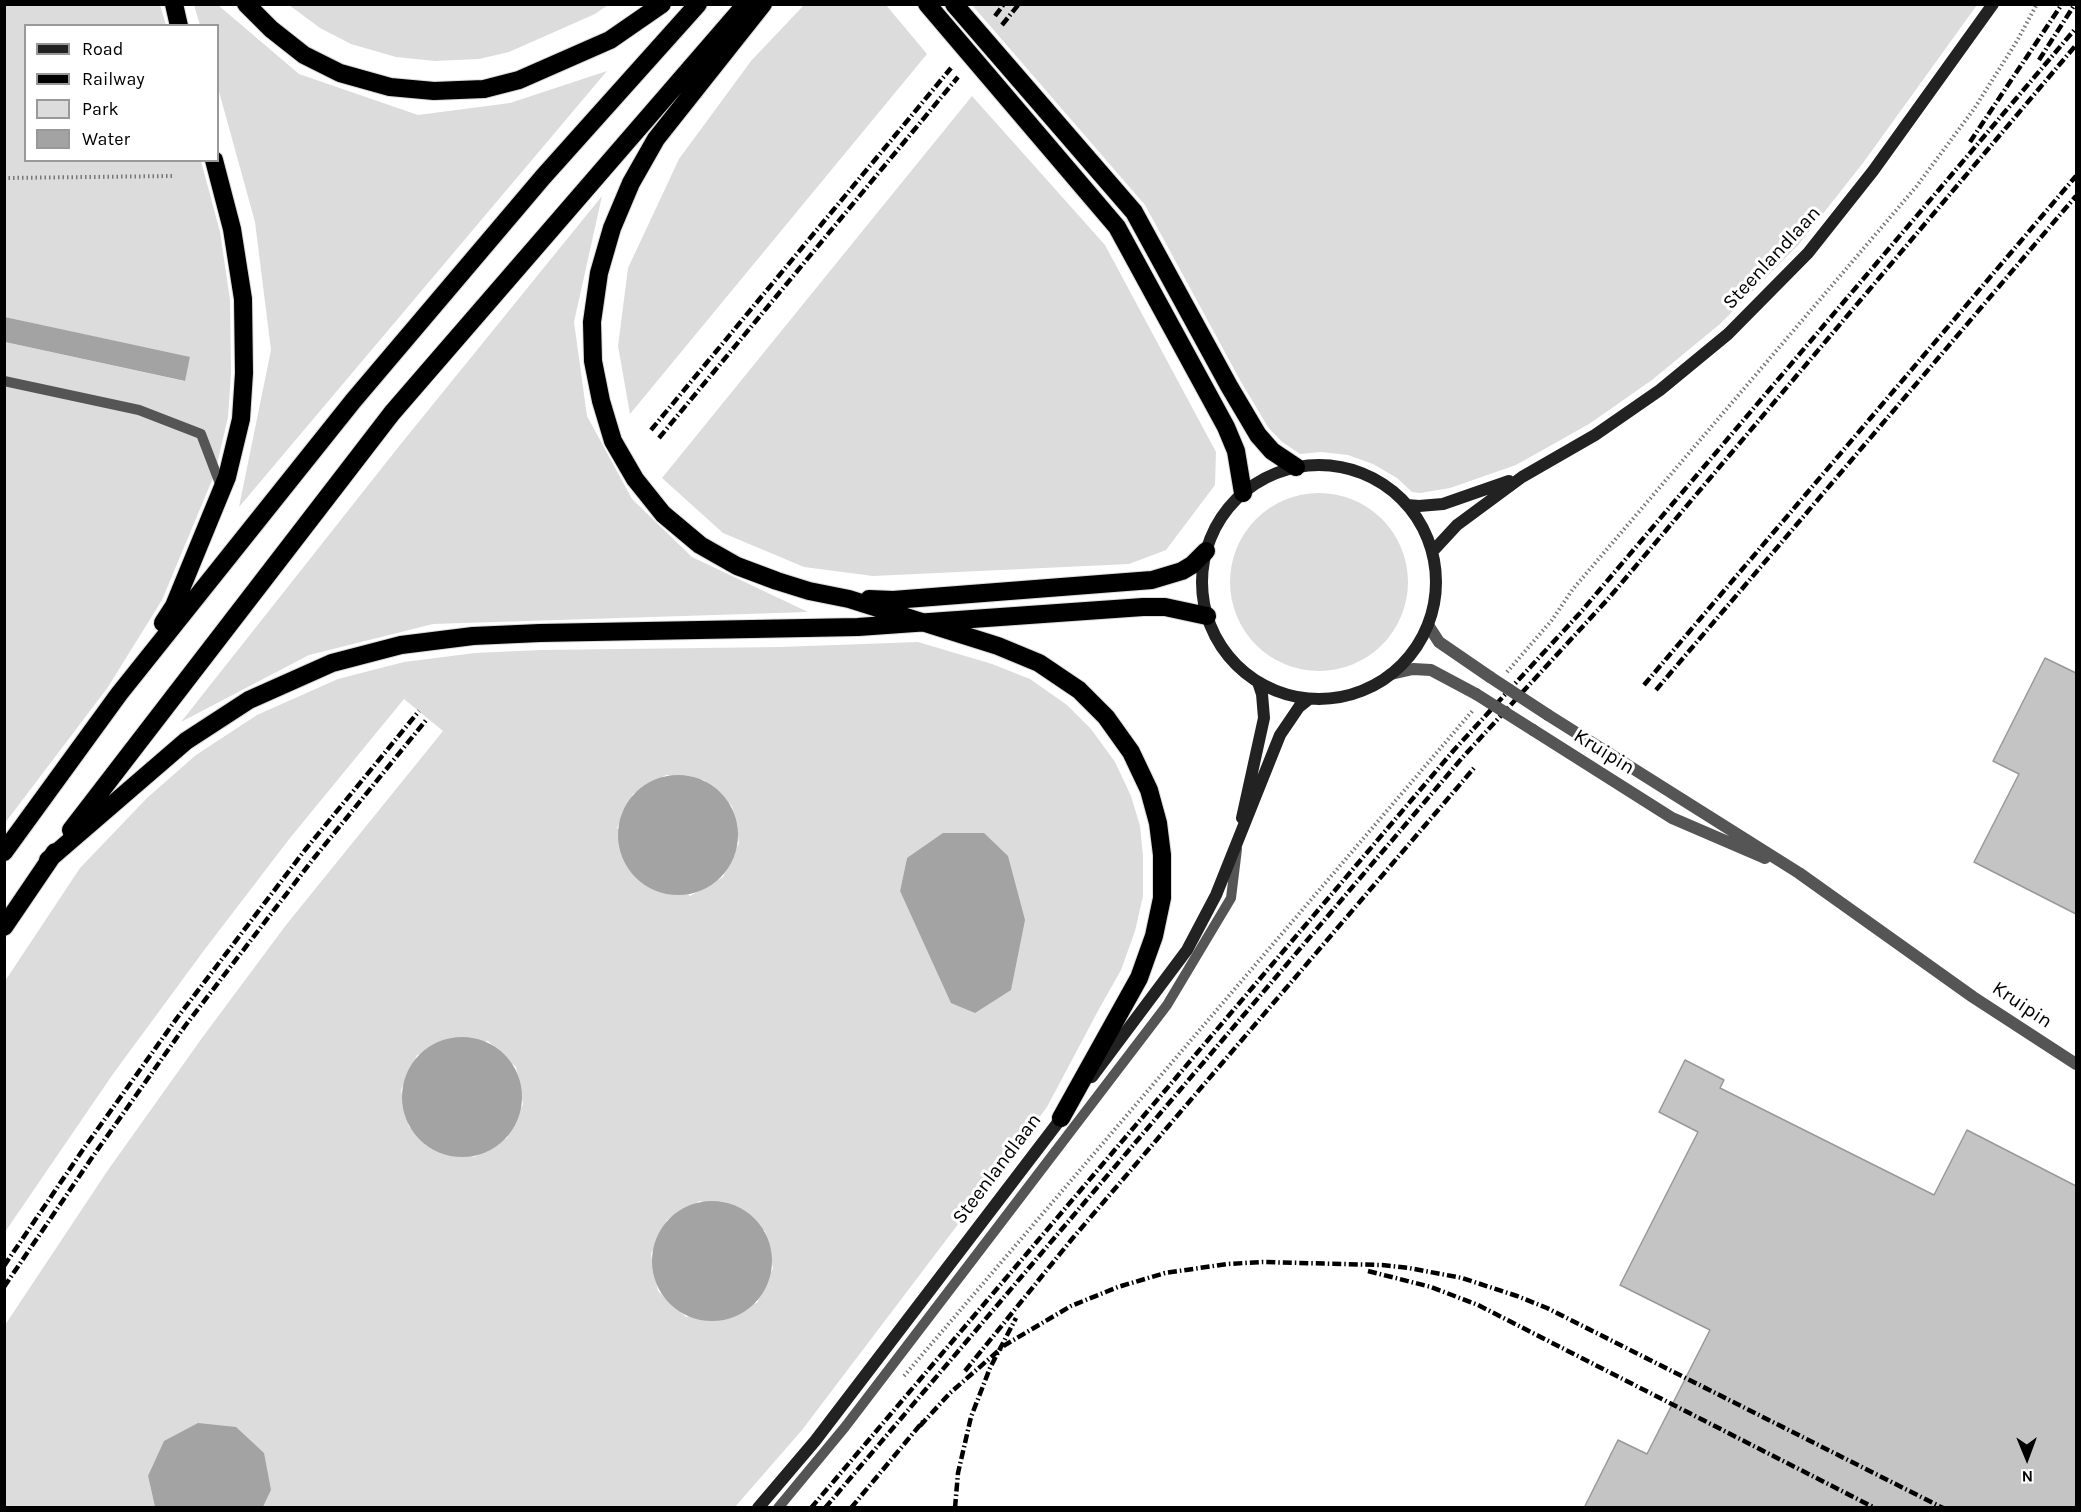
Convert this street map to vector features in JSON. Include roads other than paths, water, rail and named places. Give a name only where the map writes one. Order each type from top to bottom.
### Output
[{"type":"highway","points":[[174,4],[179,24]]},
{"type":"highway","points":[[246,4],[271,29],[304,55],[340,73],[390,87],[434,91],[484,89],[519,80],[610,40],[662,4]]},
{"type":"highway","points":[[4,852],[119,694],[353,401],[543,177],[698,4]]},
{"type":"highway","points":[[4,927],[48,860],[392,413],[746,4]]},
{"type":"highway","points":[[763,4],[656,139],[631,183],[612,228],[599,273],[592,322],[593,361],[601,401],[613,441],[635,479],[663,514],[700,545],[737,566],[809,591],[849,599],[998,646],[1039,663],[1079,690],[1106,717],[1131,752],[1149,790],[1158,822],[1162,855],[1162,898],[1154,936],[1138,978],[1061,1118]]},
{"type":"highway","points":[[954,4],[1134,212],[1228,386],[1258,435],[1272,451],[1296,468]]},
{"type":"highway","points":[[928,6],[1117,227],[1226,428],[1236,451],[1243,493]]},
{"type":"highway","points":[[119,694],[174,606],[228,477],[241,419],[244,373],[243,299],[232,229],[215,162]]},
{"type":"highway","points":[[849,599],[893,600],[1152,580],[1182,571],[1206,551]]},
{"type":"highway","points":[[48,860],[186,741],[249,700],[332,663],[401,645],[473,636],[552,632],[924,624],[1143,607],[1165,607],[1207,616]]},
{"type":"main road","name":"Steenlandlaan","points":[[1432,552],[1457,525],[1522,477],[1614,422],[1660,390],[1728,334],[1809,253],[1873,171],[1993,4]]},
{"type":"main road","points":[[1320,465],[1345,468],[1368,476],[1389,488],[1418,519],[1432,552],[1436,576],[1435,593],[1428,625],[1419,643],[1406,660],[1377,684],[1344,696],[1309,699],[1282,693],[1258,682],[1235,664],[1218,642],[1207,616],[1202,595],[1202,573],[1206,551],[1220,519],[1243,493],[1259,482],[1277,473],[1296,468],[1320,465]]},
{"type":"main road","name":"Steenlandlaan","points":[[1407,505],[1431,506],[1454,501],[1522,477]]},
{"type":"main road","name":"Steenlandlaan","points":[[1238,837],[1247,787],[1263,726],[1262,694],[1258,682]]},
{"type":"main road","name":"Steenlandlaan","points":[[758,1508],[823,1432],[1187,950],[1216,895],[1280,735],[1299,707],[1309,699]]},
{"type":"street","name":"Kruipin","points":[[1428,625],[1439,642],[1490,677],[1799,873],[1973,996],[2076,1064]]},
{"type":"street","name":"Kruipin","points":[[1391,674],[1413,669],[1431,670],[1476,700],[1533,730],[1672,818],[1799,873]]},
{"type":"lane","points":[[4,381],[139,410],[201,434],[222,489]]},
{"type":"lane","points":[[778,1508],[860,1409],[1167,1005],[1231,898],[1238,837]]},
{"type":"water","points":[[5,317],[190,357],[185,381],[5,342]]},
{"type":"water","points":[[678,775],[701,780],[720,793],[733,812],[738,835],[733,858],[720,877],[701,890],[678,895],[655,890],[636,877],[623,858],[618,835],[623,812],[636,793],[655,780]]},
{"type":"water","points":[[943,833],[984,833],[1008,856],[1025,920],[1011,990],[975,1013],[951,1003],[900,891],[907,858]]},
{"type":"water","points":[[462,1037],[485,1042],[504,1055],[517,1074],[522,1097],[517,1120],[504,1139],[485,1152],[462,1157],[439,1152],[420,1139],[407,1120],[402,1097],[407,1074],[420,1055],[439,1042]]},
{"type":"water","points":[[712,1201],[735,1206],[754,1219],[767,1238],[772,1261],[767,1284],[754,1303],[735,1316],[712,1321],[689,1316],[670,1303],[657,1284],[652,1261],[657,1238],[670,1219],[689,1206]]},
{"type":"water","points":[[198,1423],[236,1427],[264,1453],[271,1490],[263,1507],[155,1507],[148,1476],[164,1441]]},
{"type":"railway","points":[[995,16],[1004,4]]},
{"type":"railway","points":[[1002,25],[1019,4]]},
{"type":"railway","points":[[1970,142],[2062,4]]},
{"type":"railway","points":[[2039,60],[2075,4]]},
{"type":"railway","points":[[811,1508],[1454,750],[1580,613],[2076,28]]},
{"type":"railway","points":[[825,1508],[1462,758],[1608,599],[2076,45]]},
{"type":"railway","points":[[651,430],[951,68]]},
{"type":"railway","points":[[659,438],[958,77]]},
{"type":"railway","points":[[1644,685],[2076,176]]},
{"type":"railway","points":[[1656,690],[2076,196]]},
{"type":"railway","points":[[4,1266],[82,1151],[177,1018],[305,850],[419,711]]},
{"type":"railway","points":[[4,1287],[185,1026],[314,858],[427,719]]},
{"type":"railway","points":[[965,1371],[1072,1239],[1474,768]]},
{"type":"railway","points":[[920,1426],[950,1393],[1005,1345],[1071,1306],[1118,1287],[1165,1273],[1227,1264],[1262,1262],[1382,1265],[1462,1278],[1547,1308],[1943,1508]]},
{"type":"railway","points":[[1368,1271],[1431,1287],[1478,1305],[1875,1508]]},
{"type":"railway","points":[[955,1508],[958,1473],[971,1417],[990,1368],[1016,1318]]},
{"type":"railway","points":[[851,1508],[925,1419]]}]
